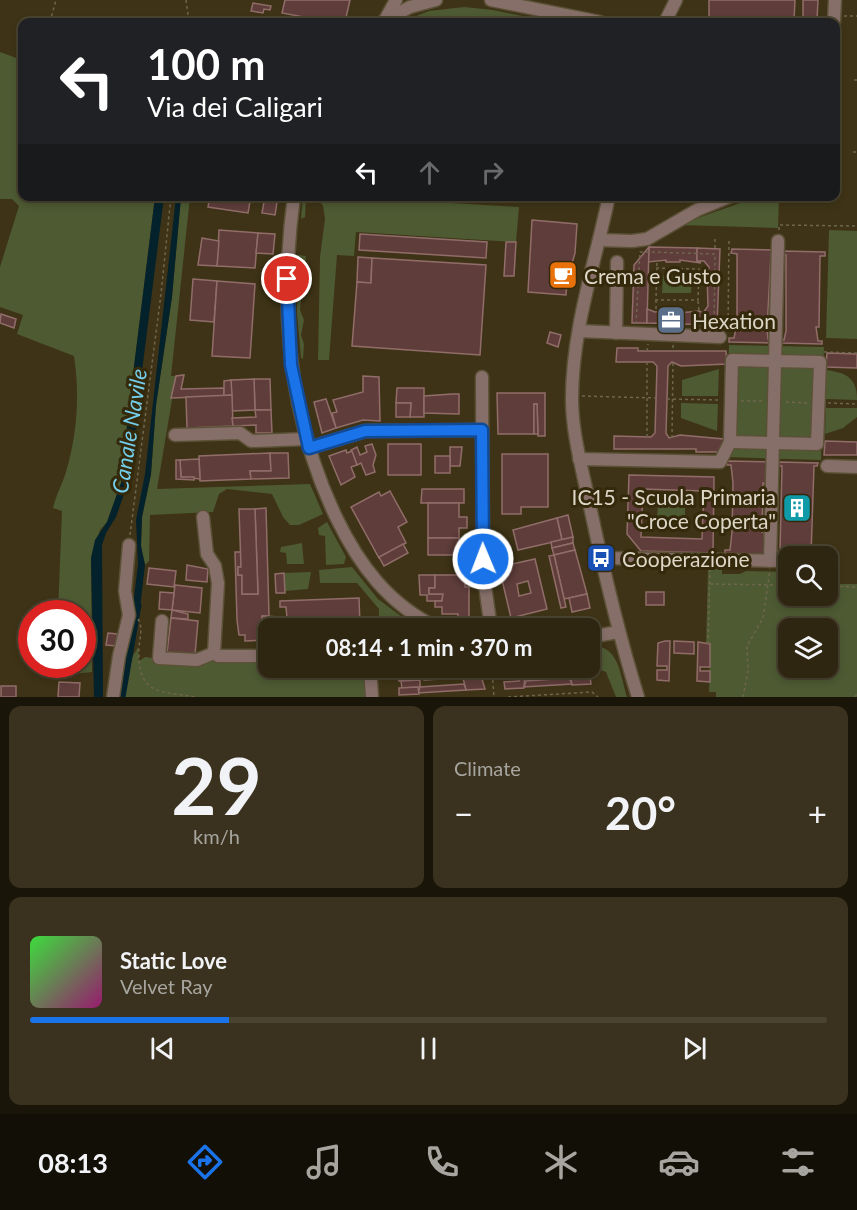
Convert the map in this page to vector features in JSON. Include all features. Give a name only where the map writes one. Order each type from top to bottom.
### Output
[{"type":"street","points":[[385,18],[396,0]]},
{"type":"street","points":[[391,18],[410,8],[436,0]]},
{"type":"street","points":[[491,0],[580,18]]},
{"type":"street","points":[[667,18],[676,0]]},
{"type":"street","points":[[835,0],[837,18]]},
{"type":"street","points":[[294,201],[288,266],[288,334],[295,389],[307,443],[333,510],[368,572],[402,607],[421,618]]},
{"type":"street","points":[[608,201],[579,332],[572,396],[579,459],[618,633],[638,697]]},
{"type":"street","points":[[599,240],[632,242],[647,239],[697,210],[719,201]]},
{"type":"street","points":[[770,561],[778,241]]},
{"type":"street","points":[[616,333],[617,262]]},
{"type":"street","points":[[579,332],[720,337]]},
{"type":"street","points":[[579,459],[720,462],[730,442],[732,360],[819,362],[817,444],[730,442]]},
{"type":"street","points":[[482,377],[483,572],[490,618]]},
{"type":"street","points":[[175,435],[240,433],[251,441],[307,443],[365,431],[482,430]]},
{"type":"street","points":[[827,466],[857,467]]},
{"type":"street","points":[[203,517],[207,554],[215,566],[218,583],[214,653]]},
{"type":"street","points":[[113,697],[119,656],[129,615],[126,591],[129,545]]},
{"type":"street","points":[[601,558],[778,561]]},
{"type":"street","points":[[162,621],[159,658],[197,660],[214,653]]},
{"type":"street","points":[[600,636],[618,633]]},
{"type":"street","points":[[214,653],[218,656],[258,656]]},
{"type":"street","points":[[371,678],[372,697]]},
{"type":"path","points":[[51,18],[56,0]]},
{"type":"path","points":[[186,0],[188,18]]},
{"type":"path","points":[[840,19],[857,16]]},
{"type":"path","points":[[129,545],[130,518],[137,487],[170,201]]},
{"type":"path","points":[[778,241],[779,225],[857,226]]},
{"type":"path","points":[[715,239],[715,249]]},
{"type":"path","points":[[720,337],[728,337],[729,239]]},
{"type":"path","points":[[636,323],[640,252],[649,252],[715,255],[714,325]]},
{"type":"path","points":[[656,312],[657,260]]},
{"type":"path","points":[[699,311],[700,263]]},
{"type":"path","points":[[656,268],[699,269]]},
{"type":"path","points":[[656,300],[698,300]]},
{"type":"path","points":[[826,352],[857,353]]},
{"type":"path","points":[[647,362],[647,437]]},
{"type":"path","points":[[672,438],[673,362]]},
{"type":"path","points":[[581,388],[581,404]]},
{"type":"path","points":[[581,396],[656,398]]},
{"type":"path","points":[[667,399],[857,404]]},
{"type":"path","points":[[708,644],[710,560]]},
{"type":"path","points":[[743,697],[748,671],[747,646],[763,618],[769,585],[770,561]]},
{"type":"path","points":[[710,584],[778,585]]},
{"type":"path","points":[[838,586],[857,587]]},
{"type":"path","points":[[140,620],[140,664],[146,681],[162,693],[197,697]]},
{"type":"path","points":[[493,678],[494,697]]},
{"type":"path","points":[[508,697],[592,692],[598,697]]},
{"type":"path","points":[[855,697],[857,693]]},
{"type":"green space","points":[[464,7],[532,18],[411,18],[429,11]]},
{"type":"green space","points":[[0,52],[18,59],[18,201],[155,201],[127,423],[126,469],[107,522],[100,530],[91,558],[91,600],[59,600],[62,511],[53,508],[66,472],[75,429],[77,386],[74,356],[17,334],[23,315],[0,307],[0,267],[19,206],[12,199],[0,199]]},
{"type":"green space","points":[[181,201],[190,201],[171,376],[176,376],[157,489],[310,484],[323,514],[299,525],[290,525],[283,517],[272,494],[227,489],[219,494],[213,512],[150,515],[149,561],[145,565],[141,546],[142,517],[151,474],[156,405],[172,297]]},
{"type":"green space","points":[[303,201],[306,201],[305,217],[301,219]]},
{"type":"green space","points":[[319,201],[418,201],[519,207],[516,242],[356,232],[354,256],[337,255],[329,360],[318,360],[320,257],[325,219],[323,206]]},
{"type":"green space","points":[[746,201],[779,201],[778,228],[678,225]]},
{"type":"green space","points":[[829,230],[857,231],[857,339],[826,338]]},
{"type":"green space","points":[[298,255],[306,256],[300,310],[304,320],[301,335],[304,344],[303,359],[301,358],[297,313]]},
{"type":"green space","points":[[663,275],[692,276],[691,293],[662,293]]},
{"type":"green space","points":[[729,345],[824,347],[821,460],[726,457]]},
{"type":"green space","points":[[719,369],[718,396],[682,396],[682,380]]},
{"type":"green space","points":[[826,370],[849,378],[855,386],[857,400],[826,399]]},
{"type":"green space","points":[[681,403],[718,404],[717,431],[681,418]]},
{"type":"green space","points":[[826,408],[857,408],[857,417],[843,428],[825,434]]},
{"type":"green space","points":[[658,501],[685,502],[685,522],[657,521]]},
{"type":"green space","points":[[327,522],[346,557],[344,564],[326,565],[325,536],[319,535],[318,528]]},
{"type":"green space","points":[[302,543],[304,564],[287,564],[286,553],[280,552],[281,547]]},
{"type":"green space","points":[[713,563],[722,563],[722,574],[740,574],[746,571],[778,572],[778,606],[838,606],[838,584],[857,584],[857,697],[716,697],[716,692],[709,692],[710,644],[706,644],[708,570],[712,570]]},
{"type":"green space","points":[[352,567],[378,599],[404,618],[379,618],[379,609],[357,583],[320,583],[319,570]]},
{"type":"green space","points":[[311,572],[308,589],[285,591],[284,573]]},
{"type":"green space","points":[[138,647],[139,661],[145,657],[153,658],[153,663],[166,664],[212,659],[225,662],[258,661],[258,678],[366,678],[367,697],[115,697],[120,660],[130,661]]},
{"type":"green space","points":[[600,647],[613,655],[617,662],[627,697],[616,697],[606,672],[600,670]]},
{"type":"water","points":[[155,201],[163,201],[140,387],[133,469],[116,517],[102,545],[103,697],[94,697],[96,600],[92,600],[91,558],[95,540],[107,522],[126,469],[127,423]]},
{"type":"water","points":[[176,201],[181,201],[172,297],[156,405],[151,474],[142,517],[141,546],[145,565],[139,617],[132,614],[138,564],[136,520],[145,474]]},
{"type":"building","points":[[285,0],[350,0],[346,18],[309,18],[282,13]]},
{"type":"building","points":[[709,0],[795,0],[794,18],[709,18]]},
{"type":"building","points":[[803,0],[818,0],[817,18],[803,18]]},
{"type":"building","points":[[253,3],[271,6],[270,10],[264,9],[263,13],[251,11]]},
{"type":"building","points":[[209,201],[250,201],[248,213],[208,207]]},
{"type":"building","points":[[264,201],[277,201],[275,215],[262,213]]},
{"type":"building","points":[[532,220],[577,224],[575,253],[571,267],[568,267],[566,295],[528,292]]},
{"type":"building","points":[[219,230],[258,233],[255,268],[217,266]]},
{"type":"building","points":[[258,233],[275,234],[273,254],[256,253]]},
{"type":"building","points":[[360,234],[487,242],[486,258],[359,250]]},
{"type":"building","points":[[202,238],[219,241],[217,266],[198,265]]},
{"type":"building","points":[[506,242],[516,242],[514,276],[504,276]]},
{"type":"building","points":[[649,247],[697,248],[697,261],[701,263],[680,260],[680,262],[666,262],[666,260],[648,262]]},
{"type":"building","points":[[649,247],[647,323],[632,323],[634,265]]},
{"type":"building","points":[[697,248],[720,249],[719,275],[707,275],[709,267],[704,261],[697,261]]},
{"type":"building","points":[[732,249],[775,250],[775,254],[771,254],[767,329],[768,339],[774,339],[774,343],[729,342],[729,338],[734,338],[737,324],[737,254],[731,253]]},
{"type":"building","points":[[782,251],[825,252],[825,256],[820,256],[819,327],[816,327],[818,341],[822,341],[822,344],[780,343],[780,340],[784,340],[786,331],[786,255],[782,255]]},
{"type":"building","points":[[358,257],[372,258],[371,283],[357,282]]},
{"type":"building","points":[[372,258],[486,265],[480,355],[352,346],[357,282],[371,283]]},
{"type":"building","points":[[707,275],[719,275],[717,325],[647,323],[647,309],[655,312],[679,310],[679,313],[699,311],[703,313],[708,306]]},
{"type":"building","points":[[193,279],[217,281],[214,322],[190,320]]},
{"type":"building","points":[[217,281],[255,284],[250,358],[212,356]]},
{"type":"building","points":[[1,314],[16,319],[14,328],[0,323]]},
{"type":"building","points":[[550,332],[561,335],[558,347],[547,343]]},
{"type":"building","points":[[617,348],[638,348],[638,351],[726,351],[727,364],[681,366],[672,362],[668,366],[666,433],[669,438],[680,435],[724,439],[724,452],[696,452],[696,449],[614,449],[614,436],[651,437],[655,433],[657,366],[653,362],[616,362]]},
{"type":"building","points":[[827,353],[857,354],[857,368],[826,367]]},
{"type":"building","points":[[184,375],[181,389],[224,388],[224,396],[171,398],[176,376]]},
{"type":"building","points":[[363,376],[379,377],[380,421],[363,420],[336,428],[332,413],[337,412],[333,400],[363,392]]},
{"type":"building","points":[[254,379],[270,379],[271,410],[255,410]]},
{"type":"building","points":[[254,379],[255,410],[232,411],[231,380]]},
{"type":"building","points":[[231,380],[232,395],[224,396],[224,381]]},
{"type":"building","points":[[397,388],[424,388],[424,417],[410,417],[411,403],[396,403]]},
{"type":"building","points":[[497,393],[545,393],[545,436],[538,436],[537,404],[534,404],[534,434],[498,434]]},
{"type":"building","points":[[459,394],[459,414],[424,413],[424,396]]},
{"type":"building","points":[[232,395],[233,426],[187,428],[186,397]]},
{"type":"building","points":[[326,399],[336,428],[322,433],[314,402]]},
{"type":"building","points":[[396,403],[411,403],[410,417],[396,417]]},
{"type":"building","points":[[534,404],[537,404],[538,434],[534,434]]},
{"type":"building","points":[[255,410],[271,410],[272,433],[256,433],[256,425],[233,426],[232,418],[256,417]]},
{"type":"building","points":[[825,441],[857,442],[857,455],[824,455]]},
{"type":"building","points":[[372,444],[376,455],[373,465],[375,472],[366,475],[361,463],[357,465],[351,450],[357,447],[360,455],[367,452],[365,446]]},
{"type":"building","points":[[388,444],[421,444],[421,475],[388,475]]},
{"type":"building","points":[[450,447],[462,447],[460,466],[450,466]]},
{"type":"building","points":[[346,450],[347,453],[352,451],[357,465],[351,467],[355,477],[341,485],[329,456]]},
{"type":"building","points":[[270,453],[271,471],[250,471],[251,479],[200,481],[199,456]]},
{"type":"building","points":[[270,453],[288,453],[289,478],[251,479],[250,471],[271,471]]},
{"type":"building","points":[[502,454],[548,454],[548,507],[521,507],[521,514],[502,514]]},
{"type":"building","points":[[435,456],[450,456],[450,473],[435,473]]},
{"type":"building","points":[[199,459],[200,479],[181,477],[180,460]]},
{"type":"building","points":[[176,460],[180,460],[181,477],[194,477],[194,480],[176,479]]},
{"type":"building","points":[[727,461],[770,462],[770,466],[766,466],[766,484],[763,483],[762,532],[764,532],[764,551],[768,551],[768,554],[725,554],[725,550],[730,550],[732,532],[733,483],[731,465],[727,465]]},
{"type":"building","name":"IC15 - Scuola Primaria \"Croce Coperta\"","points":[[779,462],[818,463],[814,466],[811,546],[780,546],[782,466],[779,466]]},
{"type":"building","points":[[629,475],[714,477],[713,553],[641,551],[627,534]],"holes":[[[643,489],[704,491],[702,539],[641,537]]]},
{"type":"building","points":[[422,489],[464,489],[464,503],[421,503]]},
{"type":"building","points":[[390,491],[407,522],[398,527],[406,543],[379,558],[351,507],[379,492],[381,496]]},
{"type":"building","points":[[428,503],[459,503],[459,517],[467,517],[467,528],[459,528],[459,538],[428,538]]},
{"type":"building","points":[[266,508],[269,616],[258,618],[258,640],[245,641],[245,635],[239,635],[237,620],[235,552],[241,552],[241,567],[238,567],[238,575],[242,575],[242,594],[258,594],[255,509]]},
{"type":"building","points":[[239,509],[255,509],[258,594],[242,594],[242,575],[238,575],[238,567],[241,567]]},
{"type":"building","points":[[568,515],[573,537],[562,540],[557,518]]},
{"type":"building","points":[[557,518],[562,540],[518,550],[513,530]]},
{"type":"building","points":[[573,537],[573,543],[552,548],[551,542]]},
{"type":"building","points":[[428,538],[459,538],[459,555],[428,555]]},
{"type":"building","points":[[573,543],[575,550],[554,555],[552,548]]},
{"type":"building","points":[[403,544],[408,553],[384,566],[379,557]]},
{"type":"building","points":[[575,550],[587,594],[564,599],[554,555]]},
{"type":"building","points":[[554,555],[566,607],[561,608],[549,556]]},
{"type":"building","points":[[535,559],[547,609],[511,618],[499,567]],"holes":[[[528,581],[531,593],[519,596],[517,584]]]},
{"type":"building","points":[[187,565],[208,569],[207,582],[186,580]]},
{"type":"building","points":[[149,568],[176,571],[174,587],[147,584]]},
{"type":"building","points":[[284,573],[285,593],[276,593],[275,574]]},
{"type":"building","points":[[419,575],[435,575],[435,588],[429,588],[429,594],[443,594],[442,601],[427,601],[427,595],[420,595]]},
{"type":"building","points":[[435,575],[465,575],[465,587],[469,587],[469,618],[458,618],[458,614],[442,614],[442,607],[435,607],[435,601],[442,601],[443,594],[429,594],[429,588],[435,588]]},
{"type":"building","points":[[175,585],[202,588],[200,613],[172,610]]},
{"type":"building","points":[[160,592],[174,593],[172,610],[159,609]]},
{"type":"building","points":[[646,592],[664,592],[664,605],[646,605]]},
{"type":"building","points":[[587,594],[590,608],[572,612],[569,598]]},
{"type":"building","points":[[359,598],[360,618],[287,618],[286,607],[280,607],[280,601]]},
{"type":"building","points":[[172,610],[188,614],[188,619],[171,618]]},
{"type":"building","points":[[262,616],[280,617],[280,618],[262,618]]},
{"type":"building","points":[[171,618],[198,621],[195,655],[167,653]]},
{"type":"building","points":[[108,633],[117,634],[116,646],[106,645]]},
{"type":"building","points":[[670,641],[669,681],[657,680],[657,670],[667,670],[667,666],[657,666],[658,643]]},
{"type":"building","points":[[674,641],[694,642],[694,654],[674,653]]},
{"type":"building","points":[[698,642],[710,644],[710,667],[700,667],[700,671],[710,671],[710,682],[697,681]]},
{"type":"building","points":[[399,678],[417,678],[417,680],[399,681]]},
{"type":"building","points":[[424,678],[459,678],[424,680]]},
{"type":"building","points":[[463,678],[482,678],[485,689],[466,690]]},
{"type":"building","points":[[519,678],[525,678],[524,688],[505,689],[504,682],[519,681]]},
{"type":"building","points":[[569,678],[572,684],[524,687],[526,681]]},
{"type":"building","points":[[571,678],[590,678],[591,684],[572,685]]},
{"type":"building","points":[[420,680],[420,687],[402,688],[401,681]]},
{"type":"building","points":[[59,682],[80,683],[79,697],[58,697]]},
{"type":"building","points":[[464,684],[466,690],[418,693],[420,687]]},
{"type":"building","points":[[1,686],[16,686],[16,697],[1,697]]},
{"type":"building","points":[[418,687],[419,694],[399,695],[399,688]]},
{"type":"waterway","name":"Canale Navile","points":[[121,697],[137,605]]},
{"type":"place","name":"Crema e Gusto","points":[[563,275]]},
{"type":"place","name":"Hexation","points":[[671,320]]},
{"type":"place","name":"IC15 - Scuola Primaria \"Croce Coperta\"","points":[[797,508]]},
{"type":"place","name":"Cooperazione","points":[[601,558]]},
{"type":"route","points":[[287,279],[287,319],[291,365],[309,448],[365,431],[482,430],[483,559]]}]
